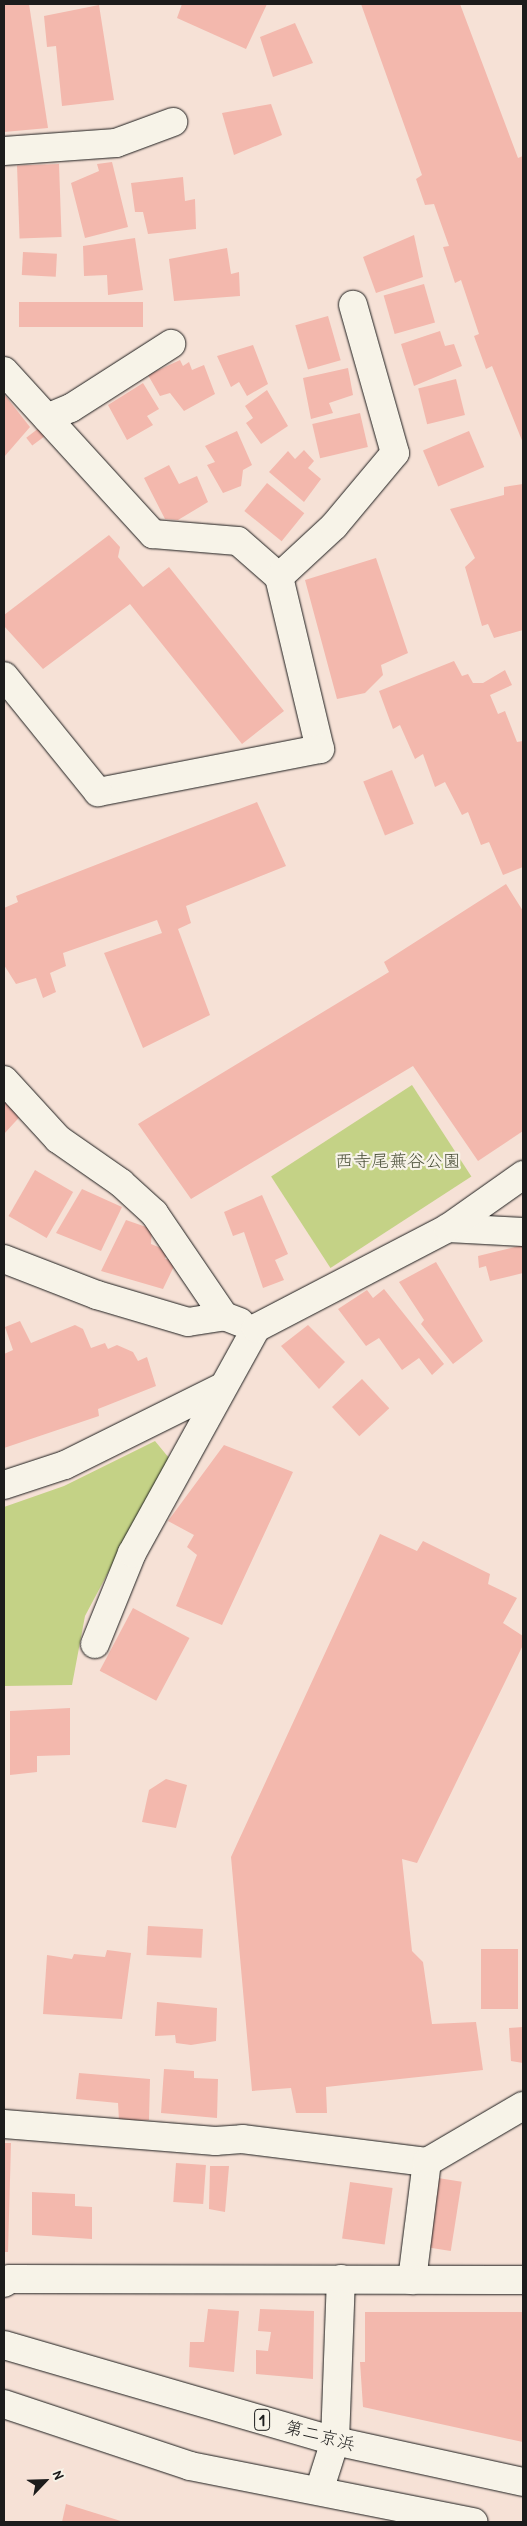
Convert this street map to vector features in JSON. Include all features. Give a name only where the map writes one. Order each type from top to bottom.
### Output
[{"type":"main road","points":[[4,151],[116,143],[173,122]]},
{"type":"main road","points":[[278,577],[334,526],[395,453],[353,305]]},
{"type":"main road","points":[[47,418],[72,408],[171,344]]},
{"type":"main road","points":[[4,371],[153,534],[238,541],[278,577],[320,749],[98,792],[4,676]]},
{"type":"main road","points":[[4,1080],[58,1139],[121,1183],[154,1213],[224,1316]]},
{"type":"main road","points":[[96,1644],[132,1553],[256,1328],[448,1228],[523,1175]]},
{"type":"main road","points":[[448,1228],[523,1232]]},
{"type":"main road","points":[[4,1259],[96,1296],[188,1322],[224,1316],[256,1328]]},
{"type":"main road","points":[[4,1485],[66,1464],[222,1387]]},
{"type":"main road","points":[[4,2124],[215,2141],[242,2139],[427,2162],[523,2106]]},
{"type":"main road","points":[[412,2280],[427,2162]]},
{"type":"main road","points":[[4,2284],[19,2279],[523,2280]]},
{"type":"main road","points":[[320,2488],[335,2441],[342,2280]]},
{"type":"main road","name":"第二京浜","points":[[4,2345],[335,2441],[523,2482]]},
{"type":"main road","points":[[4,2404],[190,2466],[320,2488],[474,2522]]},
{"type":"green space","name":"西寺尾蕪谷公園","points":[[412,1085],[471,1176],[330,1268],[271,1176]]},
{"type":"green space","points":[[155,1441],[169,1458],[85,1616],[72,1685],[4,1686],[4,1507],[64,1486]]},
{"type":"building","points":[[4,4],[29,4],[48,128],[4,132]]},
{"type":"building","points":[[182,4],[267,4],[246,49],[177,18]]},
{"type":"building","points":[[361,4],[460,4],[518,158],[523,156],[523,443],[492,366],[486,369],[474,336],[479,334],[461,280],[455,283],[443,247],[449,246],[434,204],[425,205],[416,179],[422,175]]},
{"type":"building","points":[[99,5],[114,100],[62,106],[56,46],[47,47],[44,16]]},
{"type":"building","points":[[295,23],[313,63],[273,77],[260,37]]},
{"type":"building","points":[[271,104],[282,135],[234,155],[222,113]]},
{"type":"building","points":[[112,162],[128,227],[85,238],[71,183],[99,171],[97,164]]},
{"type":"building","points":[[59,164],[62,237],[20,238],[17,165]]},
{"type":"building","points":[[183,177],[185,201],[195,199],[196,229],[148,234],[143,212],[135,212],[131,183]]},
{"type":"building","points":[[414,235],[423,277],[376,293],[363,257]]},
{"type":"building","points":[[135,238],[143,290],[108,295],[107,275],[84,276],[83,246]]},
{"type":"building","points":[[227,248],[231,274],[239,272],[240,296],[174,301],[169,259]]},
{"type":"building","points":[[23,252],[57,254],[56,277],[22,275]]},
{"type":"building","points":[[424,284],[435,322],[395,334],[384,296]]},
{"type":"building","points":[[19,302],[143,302],[143,327],[19,327]]},
{"type":"building","points":[[328,316],[341,360],[308,370],[295,325]]},
{"type":"building","points":[[440,331],[445,346],[454,344],[462,366],[414,386],[401,344]]},
{"type":"building","points":[[253,345],[268,384],[247,396],[239,382],[231,387],[217,356]]},
{"type":"building","points":[[180,360],[183,366],[189,362],[192,370],[204,365],[215,394],[184,411],[170,393],[160,396],[148,375]]},
{"type":"building","points":[[348,368],[353,395],[329,403],[333,413],[311,419],[303,378]]},
{"type":"building","points":[[456,379],[465,415],[427,424],[418,388]]},
{"type":"building","points":[[143,383],[159,409],[147,416],[153,425],[127,440],[108,405]]},
{"type":"building","points":[[267,390],[288,426],[261,444],[246,423],[253,418],[245,406]]},
{"type":"building","points":[[4,394],[30,427],[4,457]]},
{"type":"building","points":[[360,413],[368,447],[320,458],[312,424]]},
{"type":"building","points":[[39,428],[45,436],[32,446],[26,438]]},
{"type":"building","points":[[237,431],[252,465],[243,470],[241,486],[223,493],[207,465],[215,462],[205,446]]},
{"type":"building","points":[[469,431],[484,467],[438,486],[423,451]]},
{"type":"building","points":[[304,450],[314,461],[308,468],[321,479],[304,502],[269,472],[288,451],[295,459]]},
{"type":"building","points":[[169,465],[179,484],[197,476],[208,502],[178,520],[165,519],[144,478]]},
{"type":"building","points":[[267,483],[304,513],[282,541],[244,511]]},
{"type":"building","points":[[523,484],[523,630],[494,638],[488,624],[482,626],[465,567],[475,558],[450,509],[504,495],[504,487]]},
{"type":"building","points":[[109,535],[120,547],[118,557],[143,587],[169,567],[284,711],[242,744],[130,604],[43,669],[4,626],[4,615]]},
{"type":"building","points":[[376,558],[408,653],[381,665],[383,675],[365,693],[337,699],[305,580]]},
{"type":"building","points":[[454,661],[462,676],[468,674],[473,683],[483,683],[505,670],[512,685],[490,695],[498,714],[505,711],[517,742],[523,741],[523,867],[503,875],[489,842],[481,845],[468,812],[462,815],[445,782],[435,787],[423,754],[415,759],[400,725],[393,729],[379,691]]},
{"type":"building","points":[[392,770],[414,824],[385,835],[363,782]]},
{"type":"building","points":[[257,802],[286,866],[186,906],[191,923],[178,929],[210,1015],[143,1048],[104,953],[162,933],[157,920],[63,953],[66,966],[50,973],[56,992],[43,998],[36,978],[16,984],[4,965],[4,908],[18,902],[16,896]]},
{"type":"building","points":[[506,884],[523,911],[523,1131],[478,1161],[413,1066],[191,1199],[138,1124],[389,972],[384,962]]},
{"type":"building","points":[[4,1090],[25,1111],[4,1134]]},
{"type":"building","points":[[35,1170],[73,1192],[47,1238],[8,1216]]},
{"type":"building","points":[[82,1189],[122,1207],[101,1251],[56,1233]]},
{"type":"building","points":[[262,1195],[288,1254],[275,1260],[284,1280],[263,1288],[244,1232],[233,1236],[224,1212]]},
{"type":"building","points":[[126,1220],[152,1229],[151,1244],[168,1251],[165,1259],[177,1260],[163,1289],[101,1271]]},
{"type":"building","points":[[523,1245],[523,1273],[490,1281],[486,1266],[479,1268],[478,1256]]},
{"type":"building","points":[[436,1262],[483,1341],[453,1364],[421,1324],[424,1320],[399,1282]]},
{"type":"building","points":[[384,1289],[444,1364],[432,1375],[419,1358],[402,1370],[379,1338],[366,1346],[338,1309],[367,1290],[373,1298]]},
{"type":"building","points":[[20,1321],[31,1343],[75,1325],[83,1329],[91,1348],[105,1343],[108,1349],[117,1345],[133,1352],[138,1361],[147,1357],[156,1386],[98,1409],[99,1416],[4,1448],[4,1354],[13,1350],[5,1327]]},
{"type":"building","points":[[308,1325],[345,1362],[319,1389],[281,1346]]},
{"type":"building","points":[[362,1379],[389,1408],[359,1436],[332,1407]]},
{"type":"building","points":[[224,1445],[293,1472],[222,1625],[176,1606],[197,1555],[187,1547],[194,1535],[168,1521]]},
{"type":"building","points":[[380,1534],[417,1551],[423,1541],[490,1574],[488,1584],[517,1598],[503,1623],[523,1636],[523,1645],[417,1863],[402,1859],[412,1951],[423,1962],[432,2024],[476,2022],[483,2070],[326,2087],[327,2113],[296,2113],[291,2088],[252,2091],[231,1857]]},
{"type":"building","points":[[133,1608],[190,1638],[156,1701],[100,1671]]},
{"type":"building","points":[[70,1708],[70,1755],[37,1756],[37,1772],[10,1775],[10,1711]]},
{"type":"building","points":[[166,1779],[187,1785],[176,1828],[142,1822],[149,1790]]},
{"type":"building","points":[[148,1926],[203,1929],[201,1958],[146,1955]]},
{"type":"building","points":[[481,1949],[518,1949],[518,2009],[481,2009]]},
{"type":"building","points":[[107,1950],[131,1953],[122,2019],[43,2014],[47,1955],[72,1959],[74,1954],[105,1957]]},
{"type":"building","points":[[157,2002],[217,2008],[216,2041],[191,2045],[176,2043],[175,2035],[155,2036]]},
{"type":"building","points":[[523,2027],[523,2063],[511,2061],[509,2028]]},
{"type":"building","points":[[164,2069],[194,2071],[194,2078],[218,2079],[217,2118],[161,2113]]},
{"type":"building","points":[[79,2073],[150,2079],[149,2120],[119,2121],[118,2103],[76,2099]]},
{"type":"building","points":[[4,2143],[11,2143],[8,2252],[4,2252]]},
{"type":"building","points":[[176,2163],[206,2165],[203,2204],[173,2202]]},
{"type":"building","points":[[210,2166],[229,2166],[225,2212],[209,2209]]},
{"type":"building","points":[[438,2178],[462,2182],[451,2251],[427,2247]]},
{"type":"building","points":[[350,2182],[393,2188],[385,2244],[342,2238]]},
{"type":"building","points":[[32,2192],[75,2194],[75,2206],[92,2207],[92,2239],[32,2235]]},
{"type":"building","points":[[208,2309],[239,2311],[234,2372],[189,2367],[190,2342],[204,2342]]},
{"type":"building","points":[[260,2309],[314,2311],[313,2379],[256,2374],[256,2350],[268,2351],[271,2332],[258,2331]]},
{"type":"building","points":[[365,2312],[523,2312],[523,2442],[363,2407],[360,2362],[365,2362]]},
{"type":"building","points":[[66,2504],[124,2522],[62,2522]]}]
